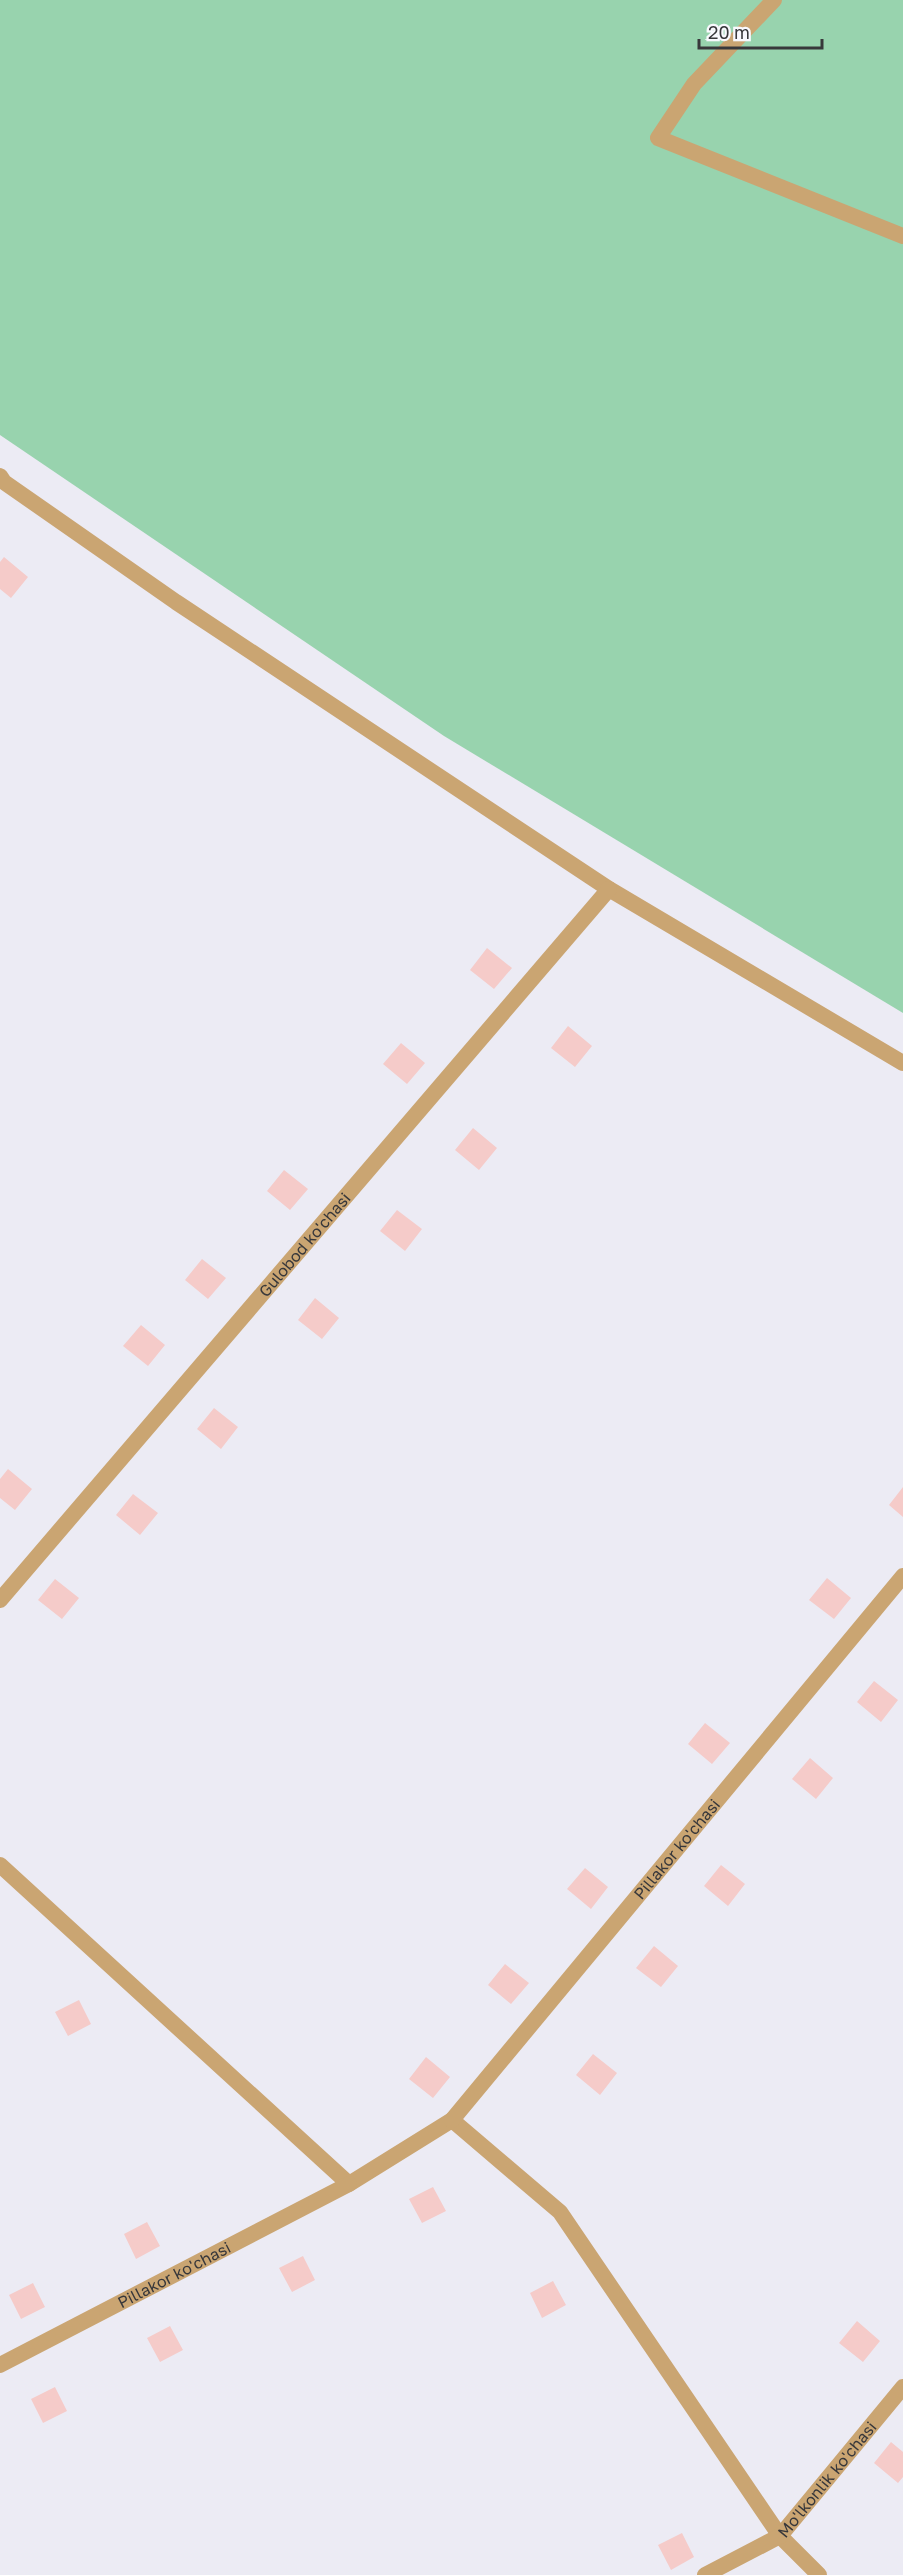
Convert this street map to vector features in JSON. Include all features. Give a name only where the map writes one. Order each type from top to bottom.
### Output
[{"type":"street","points":[[774,0],[694,84],[658,138],[903,236]]},
{"type":"street","points":[[1,481],[176,602],[609,889],[903,1063]]},
{"type":"street","name":"Gulobod ko'chasi","points":[[0,1600],[609,889]]},
{"type":"street","name":"Pillakor ko'chasi","points":[[0,2365],[349,2184],[452,2120],[903,1576]]},
{"type":"street","points":[[0,1865],[349,2184]]},
{"type":"street","points":[[452,2120],[560,2212],[780,2536],[819,2575]]},
{"type":"street","name":"Mo'lkonlik ko'chasi","points":[[705,2575],[780,2536],[903,2387]]},
{"type":"green space","points":[[0,0],[903,0],[903,1013],[444,736],[0,435]]},
{"type":"building","points":[[4,557],[28,577],[11,598],[0,589],[0,562]]},
{"type":"building","points":[[487,948],[512,968],[494,989],[470,970]]},
{"type":"building","points":[[568,1026],[592,1046],[575,1067],[551,1048]]},
{"type":"building","points":[[401,1043],[425,1063],[407,1084],[383,1064]]},
{"type":"building","points":[[473,1128],[497,1148],[479,1170],[455,1150]]},
{"type":"building","points":[[284,1170],[308,1189],[290,1210],[267,1191]]},
{"type":"building","points":[[397,1210],[422,1229],[405,1251],[380,1231]]},
{"type":"building","points":[[202,1259],[226,1278],[208,1299],[185,1280]]},
{"type":"building","points":[[315,1298],[339,1318],[322,1339],[298,1320]]},
{"type":"building","points":[[141,1325],[165,1345],[148,1366],[123,1346]]},
{"type":"building","points":[[214,1408],[238,1427],[221,1449],[197,1429]]},
{"type":"building","points":[[8,1469],[32,1489],[15,1510],[0,1498],[0,1479]]},
{"type":"building","points":[[903,1487],[903,1517],[889,1505]]},
{"type":"building","points":[[133,1494],[158,1513],[140,1535],[116,1515]]},
{"type":"building","points":[[827,1578],[851,1598],[834,1619],[809,1600]]},
{"type":"building","points":[[55,1579],[79,1598],[62,1619],[38,1600]]},
{"type":"building","points":[[874,1681],[898,1700],[881,1722],[857,1702]]},
{"type":"building","points":[[705,1723],[730,1743],[712,1764],[688,1744]]},
{"type":"building","points":[[810,1758],[833,1778],[816,1799],[792,1779]]},
{"type":"building","points":[[721,1865],[745,1884],[728,1906],[704,1886]]},
{"type":"building","points":[[585,1868],[608,1887],[591,1909],[567,1889]]},
{"type":"building","points":[[654,1946],[678,1966],[661,1987],[636,1968]]},
{"type":"building","points":[[505,1964],[529,1983],[511,2004],[488,1985]]},
{"type":"building","points":[[79,2000],[91,2024],[68,2036],[55,2012]]},
{"type":"building","points":[[593,2054],[617,2073],[600,2095],[576,2075]]},
{"type":"building","points":[[426,2057],[450,2077],[433,2098],[409,2079]]},
{"type":"building","points":[[433,2187],[446,2211],[422,2223],[409,2199]]},
{"type":"building","points":[[147,2222],[160,2246],[136,2259],[124,2234]]},
{"type":"building","points":[[303,2256],[315,2280],[292,2292],[279,2268]]},
{"type":"building","points":[[553,2281],[566,2305],[542,2318],[530,2293]]},
{"type":"building","points":[[33,2283],[45,2307],[21,2319],[9,2295]]},
{"type":"building","points":[[857,2321],[880,2341],[863,2362],[839,2343]]},
{"type":"building","points":[[170,2326],[183,2350],[160,2362],[147,2338]]},
{"type":"building","points":[[55,2387],[67,2411],[43,2423],[31,2399]]},
{"type":"building","points":[[891,2442],[903,2452],[903,2477],[898,2483],[874,2463]]},
{"type":"building","points":[[682,2533],[694,2557],[671,2570],[658,2545]]}]
